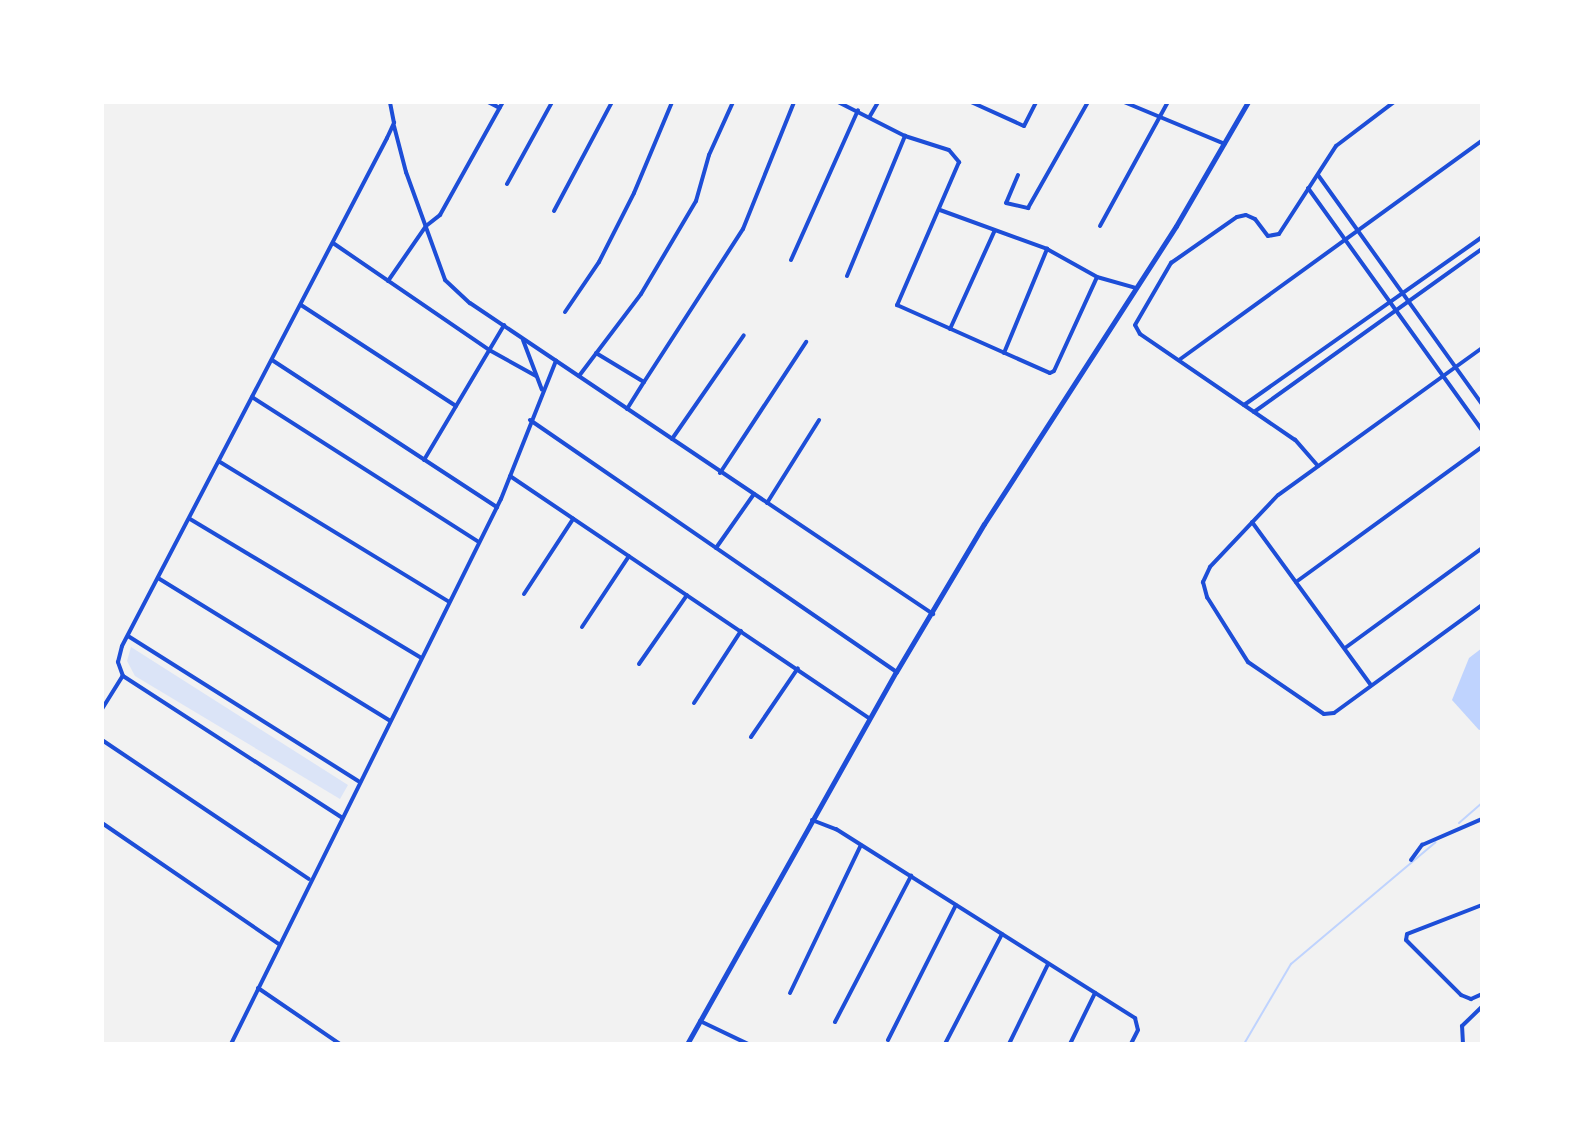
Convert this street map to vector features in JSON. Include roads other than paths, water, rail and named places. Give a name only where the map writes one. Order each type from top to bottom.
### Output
[{"type":"street","points":[[390,102],[445,280],[470,303],[933,614]]},
{"type":"street","points":[[488,102],[500,108]]},
{"type":"street","points":[[388,281],[426,226],[440,215],[503,102]]},
{"type":"street","points":[[507,184],[552,102]]},
{"type":"street","points":[[554,211],[612,102]]},
{"type":"street","points":[[565,312],[599,262],[634,193],[672,102]]},
{"type":"street","points":[[579,376],[641,294],[696,201],[709,155],[733,102]]},
{"type":"street","points":[[627,409],[743,229],[794,102]]},
{"type":"street","points":[[838,102],[905,136],[949,150],[958,157],[959,162],[940,210],[897,305],[1050,373],[1054,371],[1097,277]]},
{"type":"street","points":[[870,116],[878,102]]},
{"type":"street","points":[[971,102],[1024,126],[1036,102]]},
{"type":"street","points":[[1018,175],[1006,203],[1028,208],[1088,102]]},
{"type":"street","points":[[1124,102],[1225,144]]},
{"type":"street","points":[[1100,226],[1168,102]]},
{"type":"street","points":[[687,1044],[869,718],[984,524],[1136,288],[1248,102]]},
{"type":"street","points":[[1318,466],[1295,440],[1140,334],[1135,325],[1171,263],[1237,217],[1246,215],[1255,219],[1268,236],[1274,237],[1344,138],[1394,102]]},
{"type":"street","points":[[791,260],[858,110]]},
{"type":"street","points":[[341,817],[123,676],[118,662],[128,636],[394,123]]},
{"type":"street","points":[[847,276],[905,136]]},
{"type":"street","points":[[1179,360],[1482,141]]},
{"type":"street","points":[[1317,174],[1482,404]]},
{"type":"street","points":[[1308,188],[1482,430]]},
{"type":"street","points":[[940,210],[1047,249],[1097,277],[1136,288]]},
{"type":"street","points":[[950,329],[994,232]]},
{"type":"street","points":[[1244,405],[1482,237]]},
{"type":"street","points":[[333,243],[491,351],[536,376]]},
{"type":"street","points":[[1004,353],[1047,249]]},
{"type":"street","points":[[1254,412],[1482,249]]},
{"type":"street","points":[[301,305],[456,406]]},
{"type":"street","points":[[424,460],[504,325]]},
{"type":"street","points":[[672,439],[744,335]]},
{"type":"street","points":[[522,338],[542,390]]},
{"type":"street","points":[[720,473],[806,342]]},
{"type":"street","points":[[1482,348],[1278,495],[1210,567],[1203,582],[1207,597],[1248,662],[1324,714],[1334,713],[1482,605]]},
{"type":"street","points":[[596,353],[644,382]]},
{"type":"street","points":[[272,360],[497,507]]},
{"type":"street","points":[[231,1044],[358,781],[497,507],[556,361]]},
{"type":"street","points":[[252,397],[479,542]]},
{"type":"street","points":[[530,420],[896,672]]},
{"type":"street","points":[[767,503],[819,420]]},
{"type":"street","points":[[1296,582],[1482,447]]},
{"type":"street","points":[[220,462],[449,602]]},
{"type":"street","points":[[510,476],[869,718]]},
{"type":"street","points":[[716,548],[754,494]]},
{"type":"street","points":[[189,519],[421,658]]},
{"type":"street","points":[[524,594],[573,519]]},
{"type":"street","points":[[1252,522],[1371,685]]},
{"type":"street","points":[[1345,648],[1482,548]]},
{"type":"street","points":[[582,627],[629,556]]},
{"type":"street","points":[[158,578],[389,720]]},
{"type":"street","points":[[639,664],[687,595]]},
{"type":"street","points":[[694,703],[741,631]]},
{"type":"street","points":[[128,636],[358,781]]},
{"type":"street","points":[[751,737],[798,668]]},
{"type":"street","points":[[102,709],[123,676]]},
{"type":"street","points":[[102,740],[310,879]]},
{"type":"street","points":[[1411,860],[1422,845],[1482,819]]},
{"type":"street","points":[[812,820],[836,829],[1095,993],[1139,1024],[1131,1044]]},
{"type":"street","points":[[102,823],[279,944]]},
{"type":"street","points":[[790,993],[861,845]]},
{"type":"street","points":[[835,1022],[911,876]]},
{"type":"street","points":[[888,1040],[956,905]]},
{"type":"street","points":[[1482,905],[1407,934],[1406,940],[1461,995],[1471,999],[1482,994]]},
{"type":"street","points":[[945,1044],[1002,934]]},
{"type":"street","points":[[1009,1044],[1048,964]]},
{"type":"street","points":[[258,988],[340,1044]]},
{"type":"street","points":[[1070,1044],[1095,993]]},
{"type":"street","points":[[1463,1044],[1462,1026],[1482,1007]]},
{"type":"street","points":[[700,1021],[748,1044]]},
{"type":"water","points":[[1482,648],[1482,729],[1479,730],[1452,700],[1469,658]]},
{"type":"waterway","points":[[1459,823],[1482,803]]},
{"type":"waterway","points":[[1244,1044],[1291,964],[1436,842]]}]
